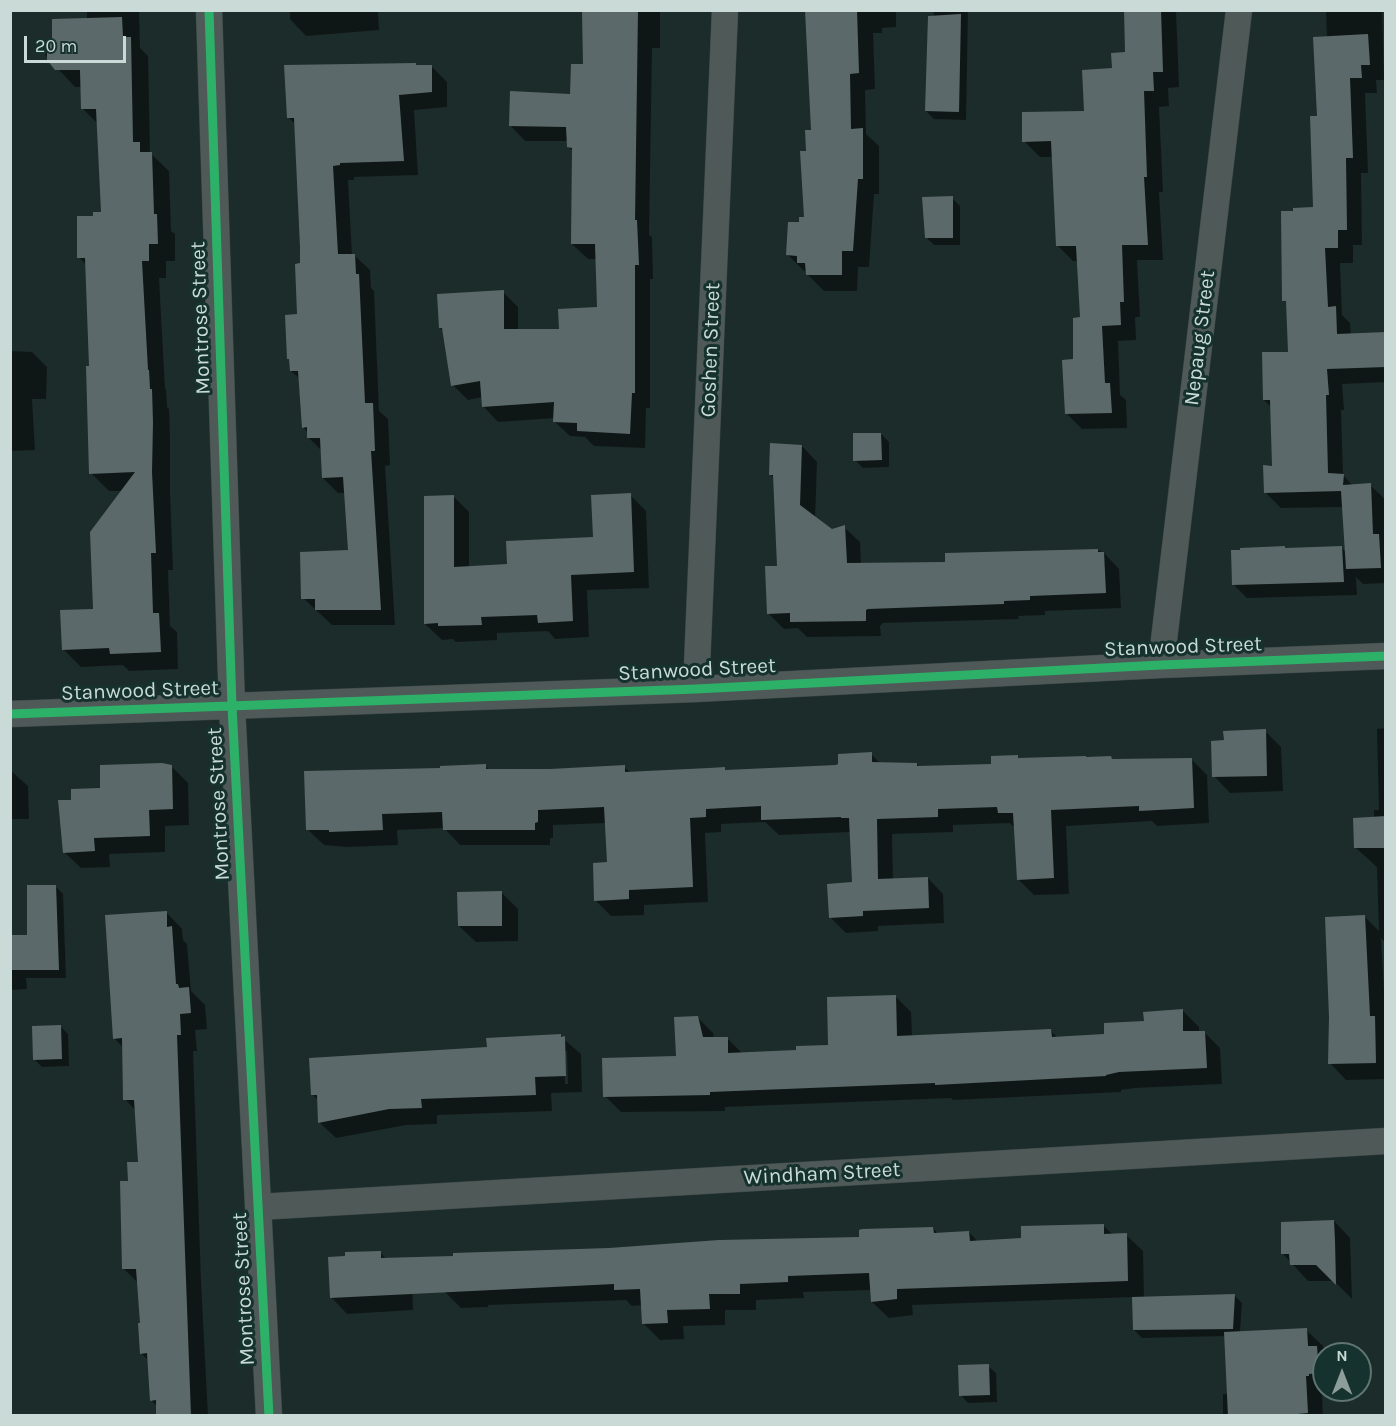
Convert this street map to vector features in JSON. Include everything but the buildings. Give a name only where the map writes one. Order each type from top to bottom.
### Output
[{"type":"street","name":"Montrose Street","points":[[208,10],[232,706],[269,1416]]},
{"type":"street","name":"Goshen Street","points":[[696,689],[725,10]]},
{"type":"street","name":"Nepaug Street","points":[[1161,665],[1239,10]]},
{"type":"street","name":"Stanwood Street","points":[[10,714],[696,689],[1161,665],[1386,657]]},
{"type":"street","name":"Windham Street","points":[[258,1207],[1386,1141]]},
{"type":"cycle path","points":[[209,10],[232,706],[269,1416]]},
{"type":"cycle path","points":[[10,714],[696,689],[1386,656]]}]
